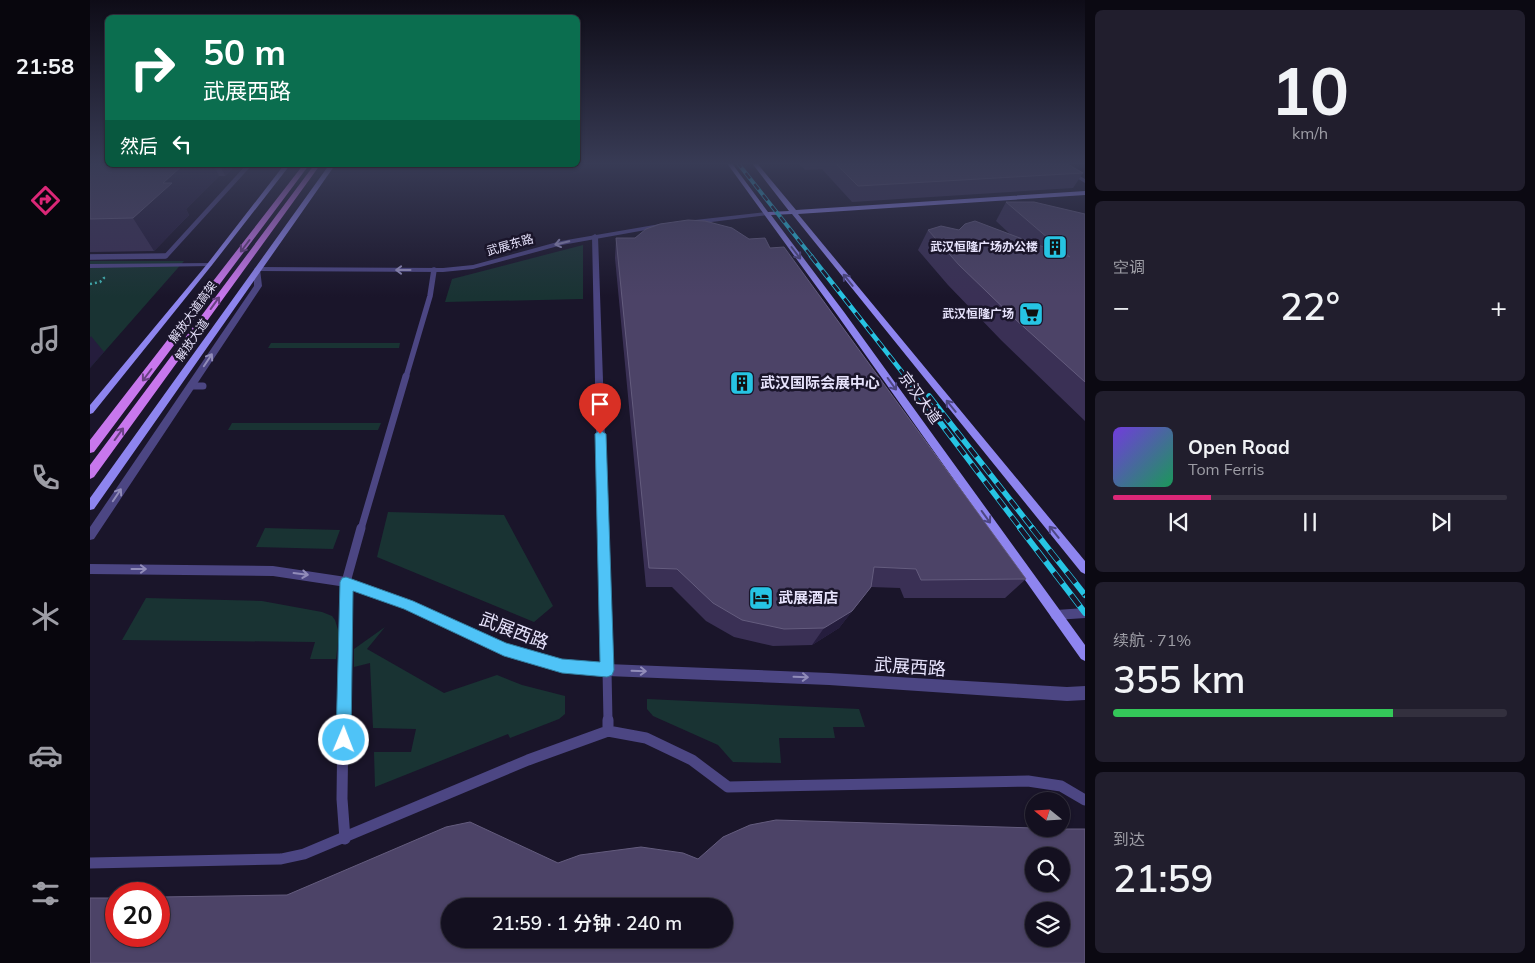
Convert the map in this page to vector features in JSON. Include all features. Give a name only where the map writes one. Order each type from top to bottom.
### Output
[{"type":"main road","points":[[90,411],[254,207]]},
{"type":"main road","name":"解放大道高架","points":[[90,450],[274,207]]},
{"type":"main road","name":"解放大道高架","points":[[90,474],[286,207]]},
{"type":"main road","name":"解放大道","points":[[90,506],[302,207]]},
{"type":"main road","name":"京汉大道","points":[[761,207],[841,314],[1085,654]]},
{"type":"main road","name":"京汉大道","points":[[788,207],[1085,569]]},
{"type":"main road","points":[[766,214],[794,214],[892,207]]},
{"type":"street","points":[[688,223],[766,214]]},
{"type":"street","name":"武展东路","points":[[257,269],[434,270],[473,267],[561,243],[678,224]]},
{"type":"street","points":[[595,236],[607,670]]},
{"type":"street","points":[[90,266],[210,264]]},
{"type":"street","points":[[90,536],[258,286],[257,269]]},
{"type":"street","name":"武展西路","points":[[90,569],[264,570],[346,582],[408,605],[504,650],[562,666],[607,670],[829,678],[1067,694],[1085,693]]},
{"type":"street","points":[[1056,615],[1085,613]]},
{"type":"lane","points":[[90,257],[166,256],[211,207]]},
{"type":"lane","points":[[345,839],[342,799],[346,582],[430,296],[434,270]]},
{"type":"lane","points":[[191,386],[203,386]]},
{"type":"lane","points":[[607,670],[608,731]]},
{"type":"lane","points":[[90,864],[282,859],[304,854],[345,839],[528,760],[608,731],[646,738],[692,760],[728,787],[1028,781],[1061,786],[1085,800]]},
{"type":"path","points":[[90,284],[103,280]]},
{"type":"green space","points":[[583,245],[583,299],[445,302],[452,279]]},
{"type":"green space","points":[[90,261],[184,261],[90,368]]},
{"type":"green space","points":[[271,343],[400,343],[399,348],[268,348]]},
{"type":"green space","points":[[232,423],[381,423],[378,430],[228,430]]},
{"type":"green space","points":[[388,512],[504,515],[553,606],[534,622],[377,557]]},
{"type":"green space","points":[[265,528],[340,530],[333,549],[256,547]]},
{"type":"green space","points":[[146,598],[262,601],[322,612],[332,616],[339,633],[336,659],[310,659],[315,642],[122,640]]},
{"type":"green space","points":[[385,627],[367,649],[444,693],[497,675],[522,685],[565,696],[565,714],[559,719],[510,738],[508,734],[375,787],[374,752],[411,752],[416,729],[373,728],[370,663],[354,667],[354,649]]},
{"type":"green space","points":[[647,699],[859,709],[865,727],[833,727],[835,738],[779,738],[781,763],[733,762],[718,745],[653,716],[647,709]]},
{"type":"building","points":[[90,207],[145,207],[133,218],[90,219]]},
{"type":"building","points":[[1012,207],[1055,207],[1085,214],[1085,382],[959,265],[928,230],[941,226],[959,230],[965,224],[975,221],[1070,257]]},
{"type":"building","name":"武汉国际会展中心","points":[[688,220],[705,221],[732,228],[749,239],[765,238],[770,248],[784,247],[1026,579],[921,580],[916,569],[874,567],[871,587],[852,611],[824,628],[784,629],[742,620],[713,603],[677,569],[649,568],[616,238],[635,238],[646,229],[660,224]]},
{"type":"building","points":[[776,820],[1025,828],[1025,838],[1070,838],[1070,829],[1085,829],[1085,963],[90,963],[90,898],[105,898],[105,947],[170,947],[170,897],[287,895],[446,827],[470,822],[558,863],[580,855],[641,847],[683,853],[698,859],[723,837],[750,825]]},
{"type":"railway","points":[[772,207],[812,257]]},
{"type":"railway","points":[[811,256],[906,377]]},
{"type":"railway","points":[[905,376],[1021,529]]},
{"type":"railway","points":[[929,396],[1033,529]]},
{"type":"railway","points":[[1020,528],[1085,613]]},
{"type":"railway","points":[[1032,528],[1085,595]]},
{"type":"place","name":"武汉恒隆广场办公楼","points":[[1055,247]]},
{"type":"place","name":"武汉恒隆广场","points":[[1031,314]]},
{"type":"place","name":"武汉国际会展中心","points":[[742,383]]},
{"type":"place","name":"武展酒店","points":[[761,598]]},
{"type":"route","points":[[344,740],[346,582],[408,605],[504,650],[562,666],[607,670],[600,434]]}]
